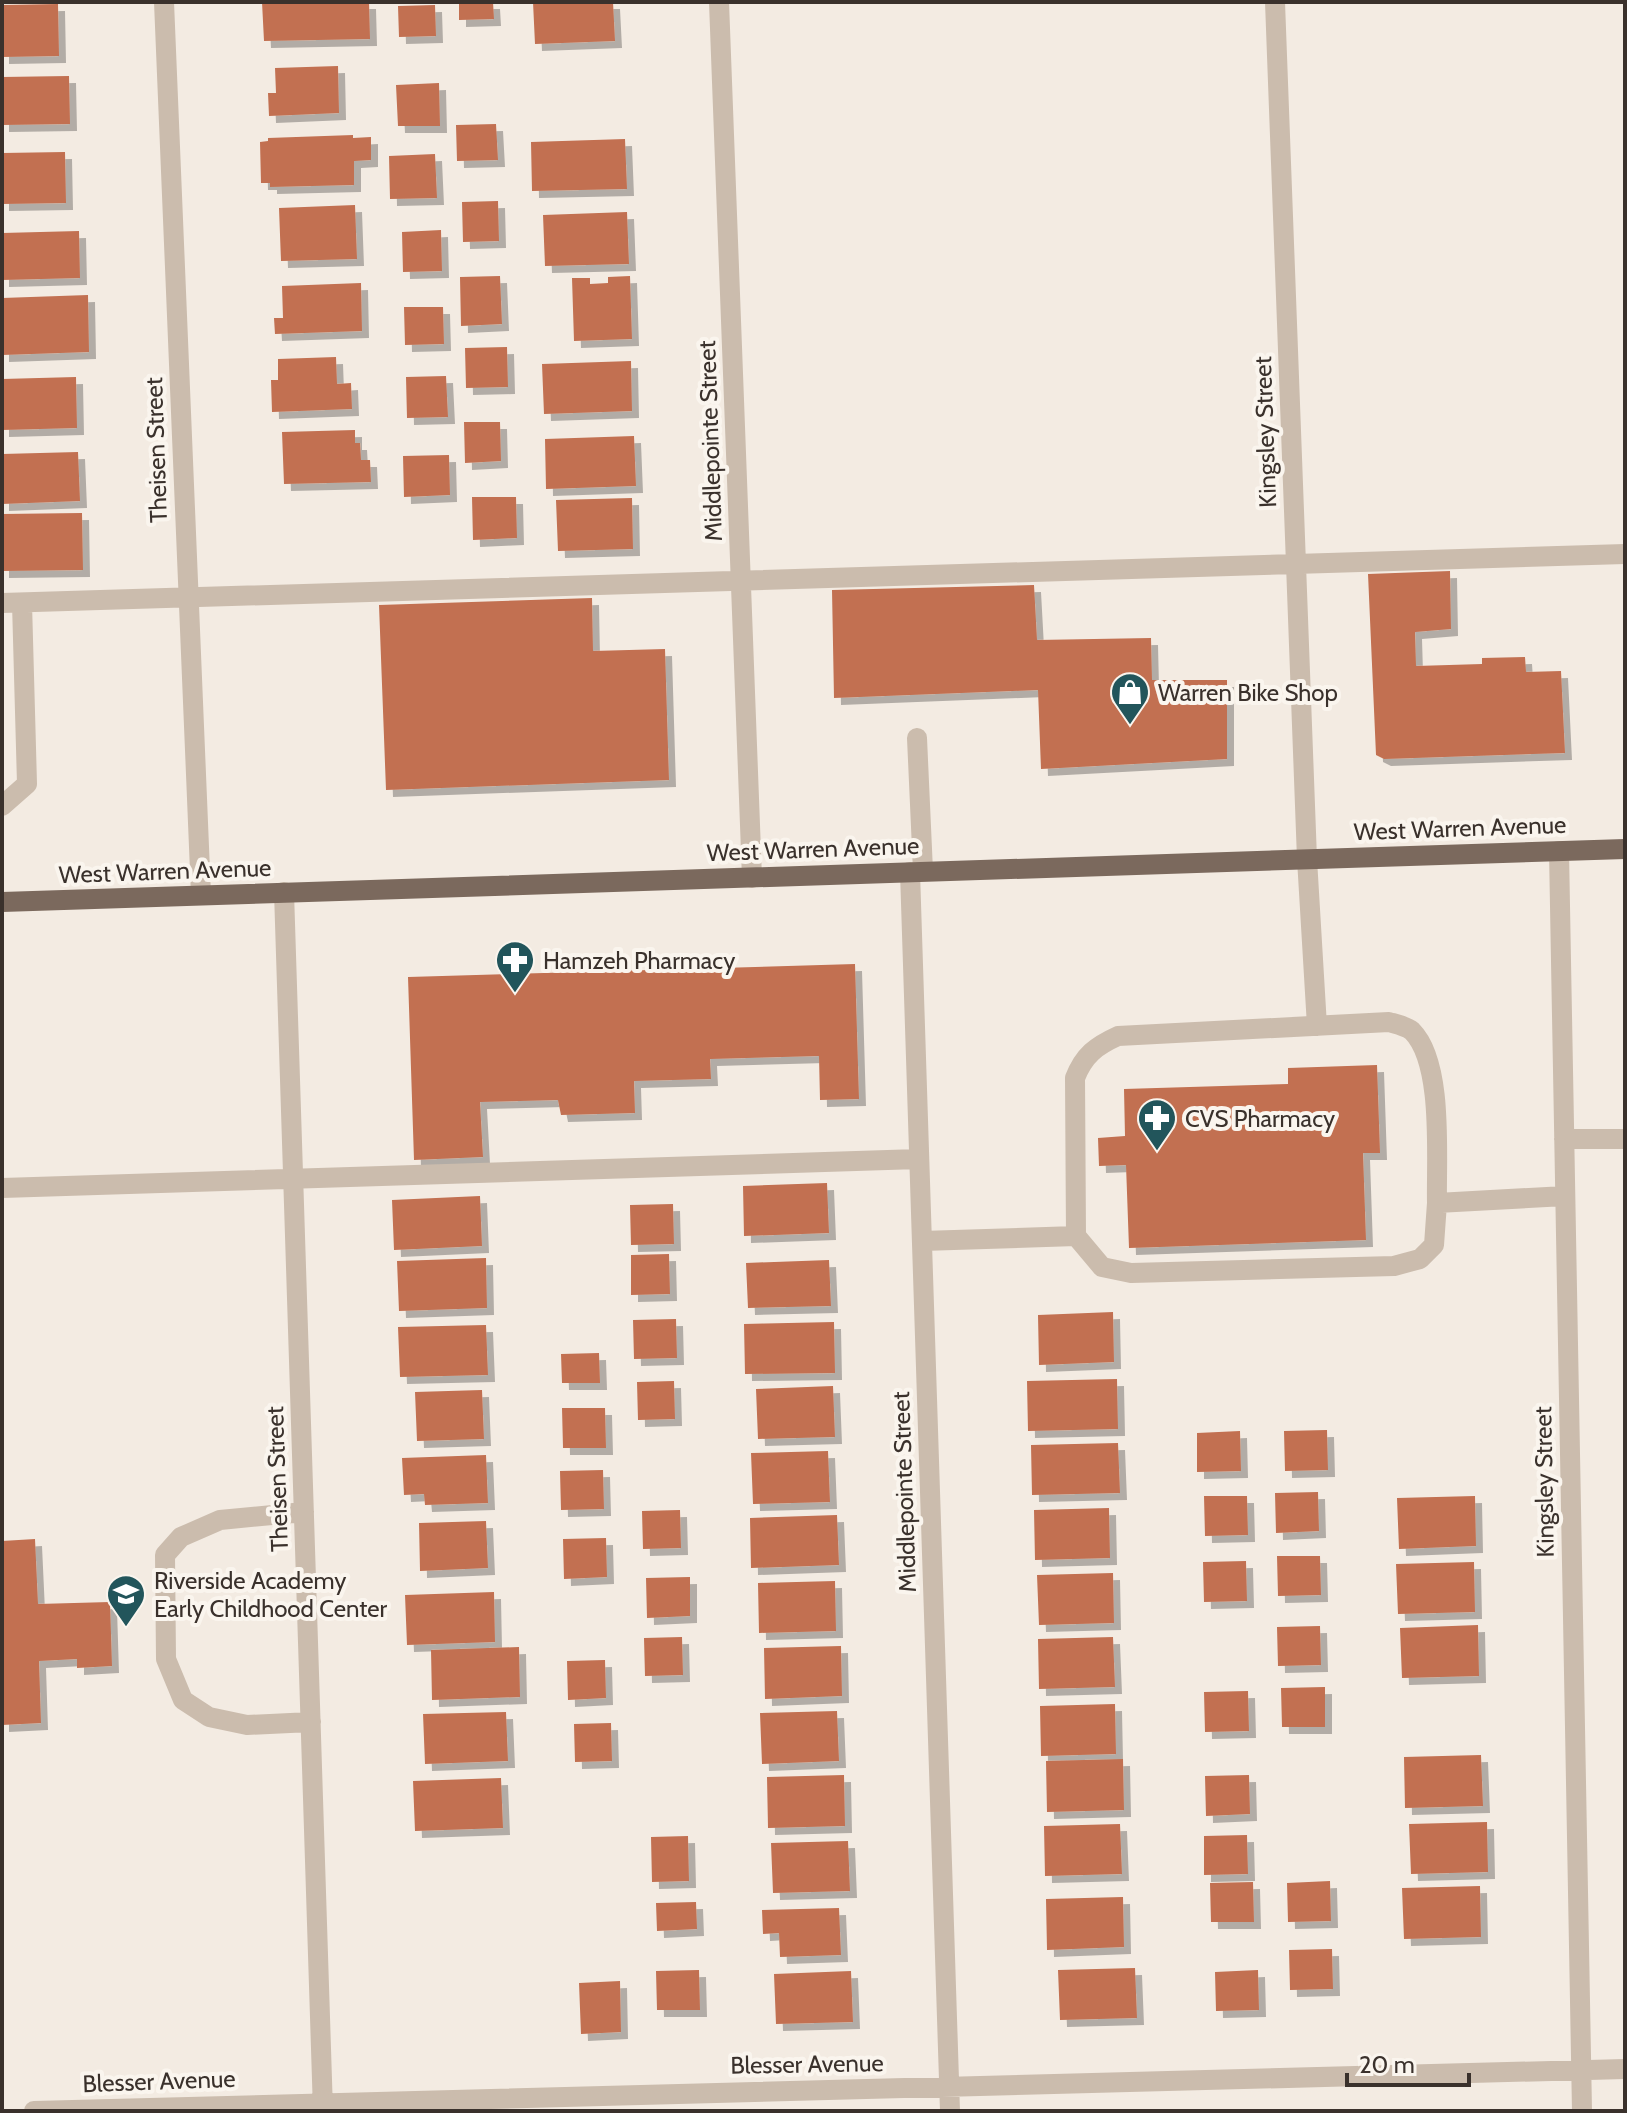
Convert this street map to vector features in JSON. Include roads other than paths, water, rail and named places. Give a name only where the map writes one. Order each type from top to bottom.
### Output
[{"type":"main road","name":"West Warren Avenue","points":[[2,902],[1625,849]]},
{"type":"street","name":"Theisen Street","points":[[164,2],[201,895]]},
{"type":"street","name":"Middlepointe Street","points":[[719,2],[752,878]]},
{"type":"street","name":"Kingsley Street","points":[[1275,2],[1307,859],[1317,1026]]},
{"type":"street","points":[[2,806],[27,784],[12,603],[1625,554]]},
{"type":"street","name":"Middlepointe Street","points":[[917,738],[919,1159],[950,2111]]},
{"type":"street","name":"Kingsley Street","points":[[1559,851],[1582,2111]]},
{"type":"street","name":"Theisen Street","points":[[284,892],[323,2107]]},
{"type":"street","points":[[1389,1022],[1410,1029],[1425,1049],[1433,1077],[1437,1203],[1434,1245],[1420,1259],[1394,1266],[1131,1273],[1102,1267],[1076,1236],[1075,1078],[1082,1061],[1098,1045],[1118,1036],[1317,1026],[1389,1022]]},
{"type":"street","points":[[1564,1139],[1625,1139]]},
{"type":"street","points":[[2,1188],[919,1159]]},
{"type":"street","points":[[1437,1203],[1565,1196]]},
{"type":"street","points":[[922,1241],[1076,1236]]},
{"type":"street","points":[[304,1512],[220,1520],[181,1537],[165,1555],[166,1659],[183,1700],[209,1717],[247,1725],[311,1722]]},
{"type":"street","name":"Blesser Avenue","points":[[34,2111],[323,2107],[1625,2069]]},
{"type":"place","name":"Warren Bike Shop","points":[[1130,726]]},
{"type":"place","name":"Hamzeh Pharmacy","points":[[515,994]]},
{"type":"place","name":"CVS Pharmacy","points":[[1157,1152]]},
{"type":"place","name":"Riverside Academy Early Childhood Center","points":[[126,1628]]}]
